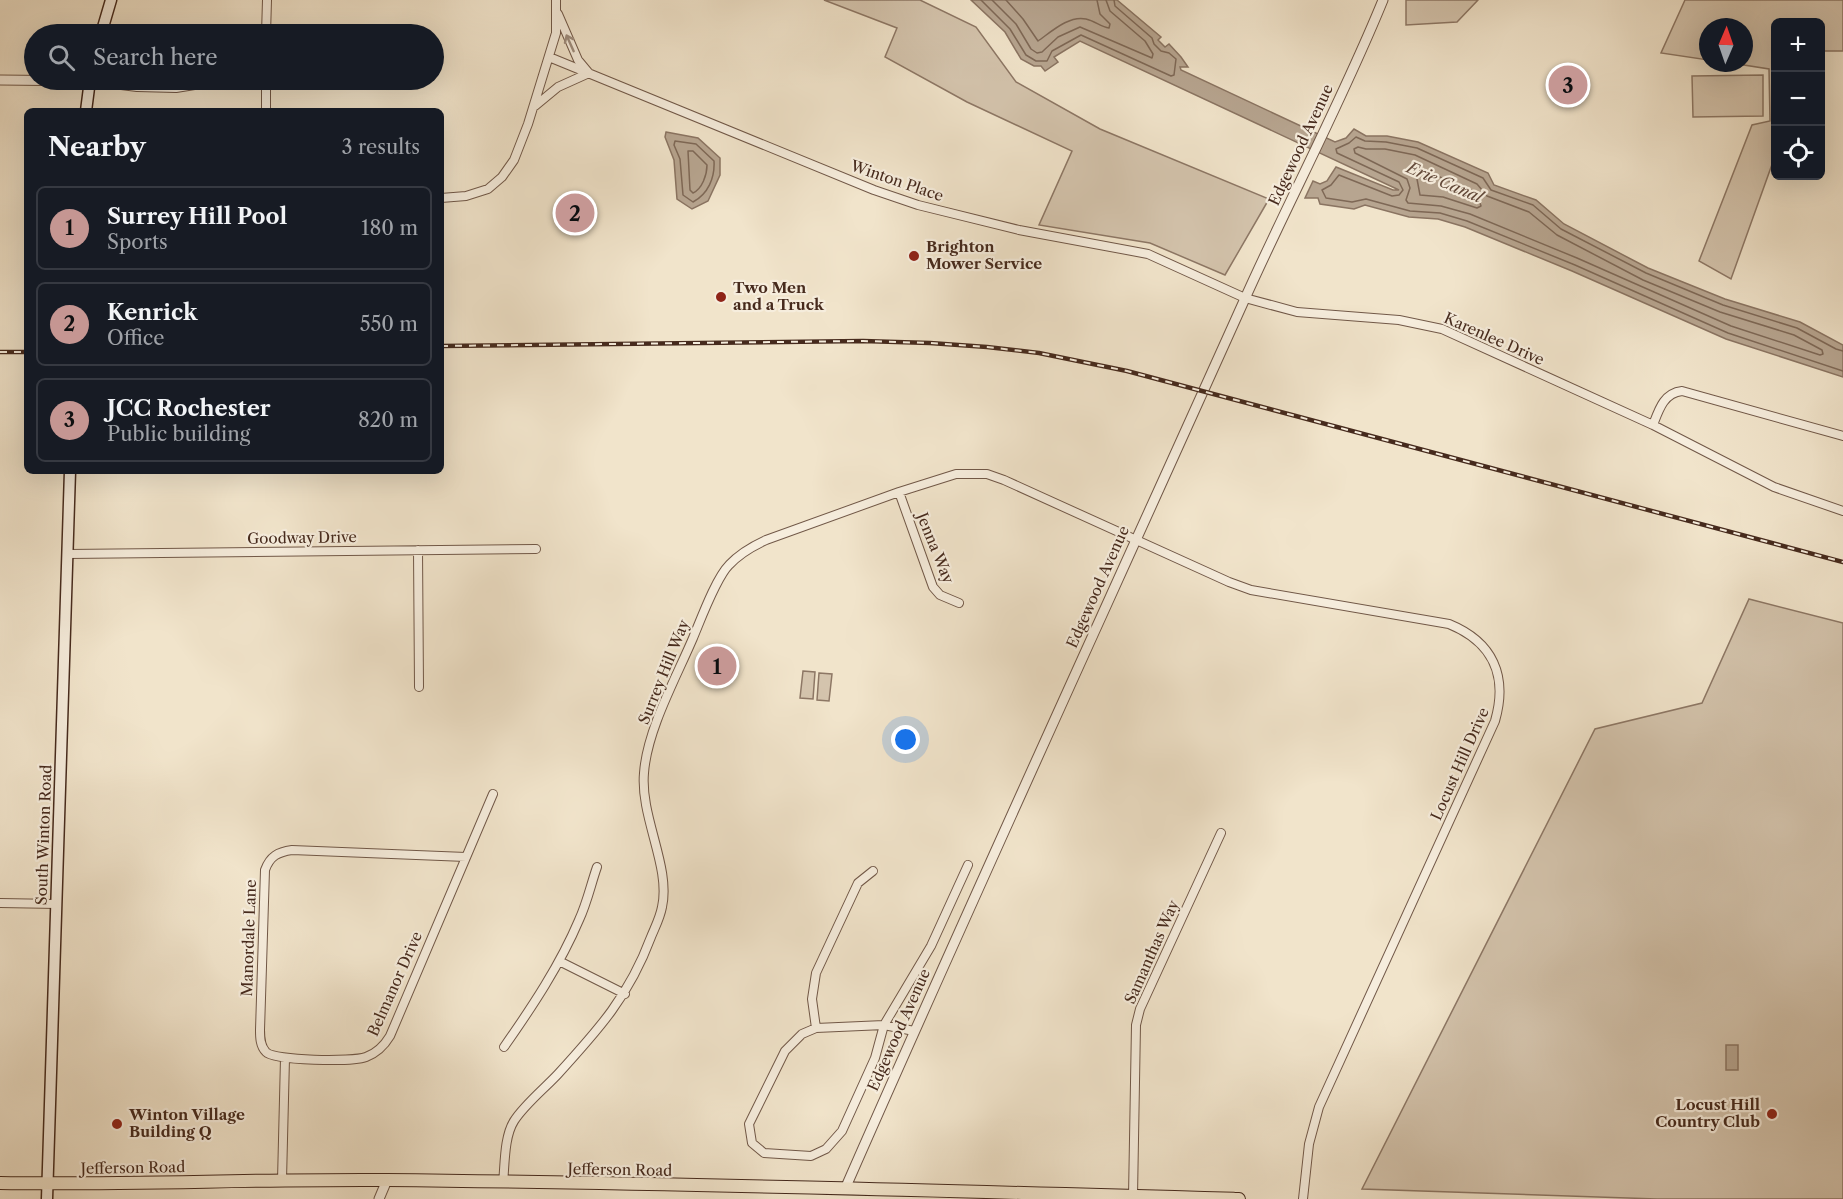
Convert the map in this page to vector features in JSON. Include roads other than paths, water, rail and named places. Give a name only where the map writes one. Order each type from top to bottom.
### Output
[{"type":"main road","points":[[104,24],[111,0]]},
{"type":"main road","points":[[87,108],[89,90]]},
{"type":"main road","name":"South Winton Road","points":[[47,1199],[70,474]]},
{"type":"main road","name":"Jefferson Road","points":[[0,1183],[387,1180],[1239,1199]]},
{"type":"street","points":[[266,24],[267,0]]},
{"type":"street","points":[[444,198],[466,196],[488,189],[502,177],[514,160],[556,33],[556,0]]},
{"type":"street","name":"Edgewood Avenue","points":[[845,1189],[1245,298],[1383,0]]},
{"type":"street","points":[[533,108],[558,87],[589,73],[578,60],[556,10]]},
{"type":"street","name":"Winton Place","points":[[549,57],[874,190],[918,205],[1019,230],[1148,254],[1245,298]]},
{"type":"street","points":[[0,80],[24,80]]},
{"type":"street","points":[[266,90],[266,108]]},
{"type":"street","name":"Karenlee Drive","points":[[1245,298],[1297,312],[1399,320],[1442,329],[1653,424],[1774,487],[1843,511]]},
{"type":"street","points":[[1653,424],[1661,405],[1668,396],[1682,391],[1843,436]]},
{"type":"street","name":"Surrey Hill Way","points":[[503,1183],[513,1121],[594,1034],[625,994],[642,962],[660,915],[663,901],[659,865],[645,805],[644,773],[651,740],[706,606],[727,566],[748,548],[766,540],[898,492],[956,474],[987,474],[1004,480],[1136,540]]},
{"type":"street","name":"Jenna Way","points":[[898,492],[933,587],[940,595],[959,603]]},
{"type":"street","name":"Locust Hill Drive","points":[[1136,540],[1251,590],[1449,624],[1462,629],[1482,645],[1491,656],[1500,681],[1500,702],[1495,721],[1319,1107],[1309,1144],[1303,1199]]},
{"type":"street","name":"Goodway Drive","points":[[68,554],[536,549]]},
{"type":"street","points":[[418,550],[419,687]]},
{"type":"street","name":"Belmanor Drive","points":[[285,1058],[357,1059],[374,1053],[383,1046],[390,1036],[493,794]]},
{"type":"street","name":"Samanthas Way","points":[[1133,1196],[1136,1030],[1140,1010],[1221,833]]},
{"type":"street","name":"Manordale Lane","points":[[285,1058],[274,1057],[266,1052],[261,1041],[265,870],[272,857],[292,850],[466,857]]},
{"type":"street","points":[[914,1031],[884,1025],[816,1028],[802,1034],[785,1051],[749,1124],[752,1143],[760,1152],[786,1156],[811,1156],[834,1142],[842,1131],[875,1058],[884,1025],[931,946],[968,865]]},
{"type":"street","points":[[504,1047],[559,961],[580,918],[597,867]]},
{"type":"street","points":[[816,1028],[812,999],[816,973],[858,883],[873,871]]},
{"type":"street","points":[[0,903],[57,904]]},
{"type":"street","points":[[559,961],[625,994]]},
{"type":"street","points":[[282,1180],[285,1058]]},
{"type":"street","points":[[379,1199],[387,1180]]},
{"type":"water","name":"Erie Canal","points":[[971,0],[1117,0],[1161,37],[1158,40],[1165,47],[1169,44],[1181,57],[1188,67],[1180,67],[1181,70],[1335,142],[1346,138],[1354,129],[1366,136],[1387,136],[1418,142],[1488,173],[1494,185],[1536,200],[1564,224],[1648,268],[1725,299],[1800,322],[1843,345],[1843,377],[1726,339],[1465,227],[1438,219],[1409,217],[1365,205],[1354,209],[1320,204],[1318,198],[1305,198],[1313,181],[1320,184],[1327,181],[1336,167],[1393,190],[1399,190],[1080,41],[1054,57],[1058,62],[1045,71],[1041,66],[1034,66],[1021,59],[1005,32]]},
{"type":"water","points":[[666,132],[698,138],[720,158],[720,175],[708,201],[692,209],[677,199],[674,160],[665,137]]},
{"type":"water","points":[[713,656],[722,658],[725,665],[721,676],[711,675],[709,662]]},
{"type":"water","points":[[1726,1045],[1738,1045],[1738,1070],[1726,1070]]},
{"type":"railway","points":[[444,346],[863,341],[930,343],[1039,353],[1127,371],[1843,562]]},
{"type":"railway","points":[[0,352],[24,352]]},
{"type":"place","name":"JCC Rochester","points":[[1568,85]]},
{"type":"place","name":"Kenrick","points":[[575,213]]},
{"type":"place","name":"Brighton Mower Service","points":[[914,256]]},
{"type":"place","name":"Two Men and a Truck","points":[[721,297]]},
{"type":"place","name":"Surrey Hill Pool","points":[[717,666]]},
{"type":"place","name":"Locust Hill Country Club","points":[[1772,1114]]},
{"type":"place","name":"Winton Village Building Q","points":[[117,1124]]}]
